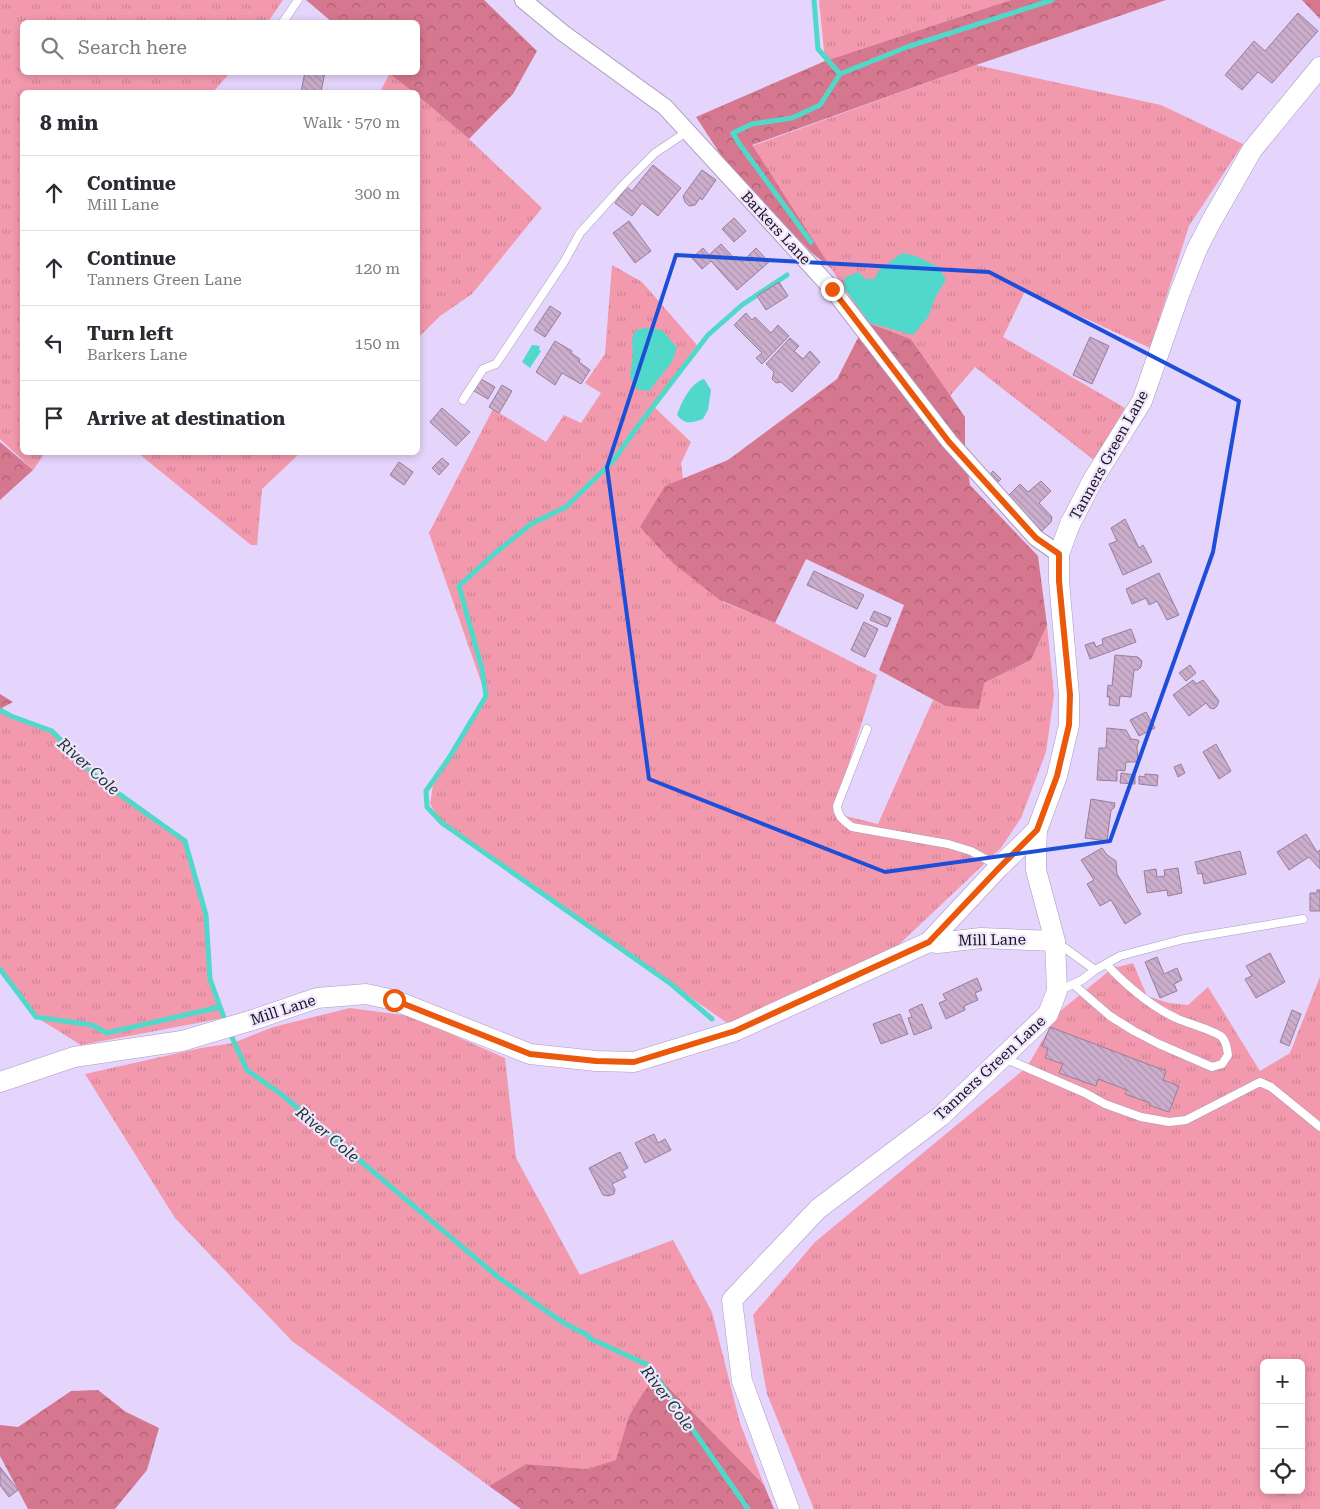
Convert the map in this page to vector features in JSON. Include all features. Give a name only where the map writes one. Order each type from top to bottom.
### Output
[{"type":"street","name":"Barkers Lane","points":[[523,0],[563,33],[665,107],[832,289],[949,442],[1036,538],[1059,554]]},
{"type":"street","name":"Tanners Green Lane","points":[[789,1509],[742,1381],[732,1300],[818,1208],[941,1116],[1048,1014],[1065,987],[1036,870],[1037,830],[1057,776],[1069,725],[1070,695],[1059,581],[1059,554],[1070,524],[1094,478],[1142,401],[1197,248],[1212,220],[1252,150],[1320,67]]},
{"type":"street","name":"Mill Lane","points":[[0,1082],[74,1057],[182,1041],[317,998],[366,994],[394,1000],[530,1054],[596,1061],[634,1062],[735,1031],[929,942],[1037,830]]},
{"type":"street","name":"Mill Lane","points":[[929,942],[938,943],[981,938],[1055,941]]},
{"type":"lane","points":[[285,20],[298,0]]},
{"type":"lane","points":[[463,400],[483,369],[496,364],[564,262],[580,233],[655,153],[688,131]]},
{"type":"lane","points":[[867,730],[837,806],[840,818],[852,827],[948,844],[971,850],[999,868]]},
{"type":"lane","points":[[1065,987],[1082,980],[1095,970],[1120,956],[1184,939],[1302,919]]},
{"type":"lane","points":[[1055,941],[1080,961],[1095,970]]},
{"type":"lane","points":[[1065,987],[1142,1036],[1200,1063],[1212,1067],[1222,1064],[1228,1055],[1226,1044],[1221,1036],[1175,1018],[1154,1006],[1134,991],[1106,964]]},
{"type":"lane","points":[[1002,1057],[1085,1092],[1105,1104],[1140,1117],[1169,1122],[1186,1120],[1260,1082],[1271,1087],[1320,1127]]},
{"type":"highlighted area","points":[[676,255],[989,272],[1239,401],[1213,552],[1110,841],[885,872],[649,779],[607,467]]},
{"type":"green space","points":[[0,0],[283,0],[269,20],[20,20],[20,75],[228,75],[215,90],[20,90],[20,455],[44,455],[33,470],[0,439]]},
{"type":"green space","points":[[306,0],[484,0],[537,51],[513,94],[469,139],[420,98],[420,90],[410,90],[392,75],[420,75],[420,20],[330,20]]},
{"type":"green space","points":[[819,0],[1011,0],[825,61]]},
{"type":"green space","points":[[1011,0],[1166,0],[752,145],[832,269],[812,253],[732,172],[696,117],[825,61]]},
{"type":"green space","points":[[1302,0],[1320,0],[1320,19]]},
{"type":"green space","points":[[976,65],[1161,105],[1243,144],[1189,226],[1150,348],[1025,291],[1003,337],[1125,408],[1095,461],[975,367],[950,396],[911,339],[866,322],[752,146]]},
{"type":"green space","points":[[389,75],[392,75],[411,90],[381,90]]},
{"type":"green space","points":[[420,98],[469,139],[542,208],[472,294],[440,316],[420,336]]},
{"type":"green space","points":[[612,265],[642,282],[697,345],[653,406],[691,442],[681,463],[683,479],[665,487],[723,602],[775,623],[877,675],[833,813],[878,824],[933,700],[945,706],[984,683],[1031,660],[1047,625],[1054,695],[1046,752],[1021,818],[1001,848],[889,954],[790,994],[730,1025],[442,823],[430,804],[433,785],[486,696],[429,533],[493,409],[546,442],[564,415],[581,423],[601,393],[585,383],[605,354]]},
{"type":"green space","points":[[866,322],[911,339],[965,417],[965,452],[970,485],[1038,556],[1047,625],[1031,660],[984,683],[979,709],[945,706],[879,670],[904,605],[806,559],[775,623],[720,600],[673,563],[640,527],[665,486],[728,460],[837,379]]},
{"type":"green space","points":[[0,442],[33,470],[0,500]]},
{"type":"green space","points":[[140,455],[298,455],[262,489],[257,545],[251,545]]},
{"type":"green space","points":[[0,694],[13,702],[0,709]]},
{"type":"green space","points":[[0,710],[52,731],[101,781],[185,841],[206,915],[210,979],[224,1018],[81,1045],[36,1017],[0,970]]},
{"type":"green space","points":[[1133,963],[1147,996],[1169,1003],[1188,1005],[1208,987],[1260,1071],[1290,1053],[1320,977],[1320,1509],[814,1509],[767,1394],[753,1315],[815,1242],[1027,1067],[1059,1012],[1115,966]]},
{"type":"green space","points":[[350,1008],[410,1016],[505,1058],[516,1158],[580,1275],[673,1240],[712,1312],[740,1423],[764,1485],[657,1377],[629,1416],[617,1460],[587,1469],[526,1464],[489,1486],[292,1341],[175,1218],[85,1074],[201,1048],[233,1043],[273,1027]]},
{"type":"green space","points":[[657,1376],[764,1485],[774,1509],[521,1509],[489,1486],[526,1464],[587,1469],[616,1460],[629,1416],[643,1393]]},
{"type":"green space","points":[[98,1390],[126,1412],[159,1428],[147,1470],[115,1509],[28,1509],[0,1456],[0,1425],[18,1427],[71,1391]]},
{"type":"shaded area","points":[[902,253],[916,256],[939,267],[946,280],[936,296],[928,317],[913,335],[870,323],[845,289],[844,278],[858,272],[866,279],[874,279],[879,270]]},
{"type":"shaded area","points":[[644,328],[662,330],[677,348],[672,362],[649,391],[636,389],[630,377],[633,356],[632,340],[635,331]]},
{"type":"shaded area","points":[[532,345],[540,346],[539,350],[541,351],[530,368],[522,362]]},
{"type":"shaded area","points":[[704,379],[711,390],[708,410],[703,419],[686,422],[677,415],[691,389],[695,384]]},
{"type":"building","points":[[1298,13],[1318,31],[1272,83],[1258,72],[1242,90],[1225,75],[1254,41],[1265,51]]},
{"type":"building","points":[[304,75],[324,75],[321,90],[301,90]]},
{"type":"building","points":[[653,165],[681,188],[658,216],[642,203],[632,216],[615,203],[627,187],[632,191]]},
{"type":"building","points":[[702,170],[716,180],[702,200],[700,198],[695,205],[689,206],[683,196]]},
{"type":"building","points":[[734,218],[746,231],[734,242],[722,229]]},
{"type":"building","points":[[629,221],[651,251],[635,263],[613,233]]},
{"type":"building","points":[[721,244],[734,258],[736,256],[742,262],[756,248],[769,262],[737,290],[711,261],[702,269],[692,258],[703,248],[709,255]]},
{"type":"building","points":[[779,282],[788,296],[766,310],[757,296]]},
{"type":"building","points":[[550,306],[561,313],[545,337],[534,330]]},
{"type":"building","points":[[746,313],[752,320],[755,317],[771,333],[778,325],[789,336],[762,364],[756,358],[762,353],[734,325]]},
{"type":"building","points":[[1090,337],[1109,346],[1092,384],[1073,375]]},
{"type":"building","points":[[790,338],[799,346],[794,351],[803,359],[810,351],[820,362],[792,392],[781,382],[776,383],[772,379],[774,372],[766,364]]},
{"type":"building","points":[[555,341],[572,351],[571,353],[580,359],[579,362],[590,370],[581,384],[562,373],[555,385],[536,372]]},
{"type":"building","points":[[481,379],[495,387],[488,399],[474,391]]},
{"type":"building","points":[[502,385],[512,391],[499,413],[489,407]]},
{"type":"building","points":[[442,408],[470,432],[456,446],[430,422]]},
{"type":"building","points":[[442,458],[449,464],[439,475],[432,468]]},
{"type":"building","points":[[399,462],[413,472],[404,485],[390,475]]},
{"type":"building","points":[[993,471],[1001,479],[996,484],[989,476]]},
{"type":"building","points":[[1041,481],[1051,491],[1039,503],[1052,517],[1051,522],[1042,531],[1008,496],[1020,484],[1028,492]]},
{"type":"building","points":[[1125,519],[1139,548],[1143,545],[1152,562],[1123,575],[1109,544],[1117,541],[1111,528]]},
{"type":"building","points":[[814,571],[864,595],[857,609],[807,585]]},
{"type":"building","points":[[1159,573],[1179,615],[1167,620],[1157,601],[1149,605],[1146,598],[1132,604],[1126,589]]},
{"type":"building","points":[[874,611],[891,618],[887,627],[870,620]]},
{"type":"building","points":[[864,622],[878,629],[865,657],[851,650]]},
{"type":"building","points":[[1131,629],[1136,642],[1090,659],[1085,645],[1094,642],[1096,647],[1103,644],[1102,639]]},
{"type":"building","points":[[1115,655],[1138,657],[1142,661],[1141,667],[1138,670],[1134,670],[1131,697],[1120,696],[1119,706],[1109,705],[1110,697],[1107,697],[1108,685],[1112,686]]},
{"type":"building","points":[[1190,665],[1196,673],[1186,681],[1179,673]]},
{"type":"building","points":[[1193,680],[1196,684],[1203,680],[1219,701],[1214,709],[1210,708],[1206,703],[1189,716],[1173,695]]},
{"type":"building","points":[[1146,712],[1155,728],[1139,736],[1130,720]]},
{"type":"building","points":[[1107,728],[1126,730],[1131,739],[1139,741],[1137,747],[1138,762],[1126,762],[1125,771],[1117,770],[1117,781],[1097,780],[1099,748],[1106,748]]},
{"type":"building","points":[[1216,744],[1231,771],[1219,779],[1203,752]]},
{"type":"building","points":[[1181,764],[1185,773],[1178,777],[1174,767]]},
{"type":"building","points":[[1121,773],[1135,775],[1135,784],[1120,783]]},
{"type":"building","points":[[1145,774],[1158,775],[1157,786],[1139,784],[1139,776],[1145,777]]},
{"type":"building","points":[[1091,799],[1115,803],[1114,808],[1111,810],[1107,841],[1085,838]]},
{"type":"building","points":[[1306,834],[1317,852],[1320,850],[1320,869],[1309,857],[1289,870],[1277,852]]},
{"type":"building","points":[[1102,848],[1107,855],[1116,861],[1117,874],[1141,914],[1125,924],[1111,900],[1100,906],[1087,884],[1094,880],[1081,860]]},
{"type":"building","points":[[1240,851],[1246,874],[1204,884],[1202,873],[1198,874],[1195,862]]},
{"type":"building","points":[[1178,868],[1182,893],[1168,896],[1167,890],[1147,893],[1144,871],[1156,869],[1157,877],[1165,876],[1164,870]]},
{"type":"building","points":[[1317,890],[1320,890],[1320,911],[1310,911],[1310,893],[1317,893]]},
{"type":"building","points":[[1270,953],[1285,982],[1256,998],[1245,979],[1252,976],[1246,966]]},
{"type":"building","points":[[1157,957],[1164,974],[1177,968],[1182,980],[1174,984],[1177,991],[1160,998],[1145,962]]},
{"type":"building","points":[[977,978],[982,990],[975,993],[978,1000],[964,1006],[965,1010],[946,1019],[939,1003],[946,1000],[943,994]]},
{"type":"building","points":[[922,1004],[932,1028],[914,1035],[908,1018],[912,1017],[909,1010]]},
{"type":"building","points":[[1292,1010],[1301,1014],[1289,1046],[1280,1042]]},
{"type":"building","points":[[900,1014],[908,1034],[881,1044],[873,1024]]},
{"type":"building","points":[[1050,1027],[1166,1071],[1163,1080],[1179,1086],[1169,1112],[1125,1094],[1127,1090],[1098,1079],[1096,1086],[1059,1073],[1063,1064],[1045,1058],[1048,1049],[1042,1046]]},
{"type":"building","points":[[654,1134],[658,1143],[665,1139],[671,1150],[645,1163],[635,1143]]},
{"type":"building","points":[[620,1152],[628,1168],[622,1171],[626,1177],[612,1184],[615,1190],[614,1194],[603,1195],[589,1168]]},
{"type":"building","points":[[0,1467],[18,1490],[9,1497],[0,1485]]},
{"type":"waterway","points":[[811,242],[733,133],[752,124],[792,118],[820,105],[840,74],[818,49],[814,0]]},
{"type":"waterway","points":[[840,74],[907,47],[1052,0]]},
{"type":"waterway","points":[[712,1019],[671,984],[442,823],[427,807],[426,791],[449,758],[486,696],[482,669],[459,586],[531,524],[566,507],[614,460],[708,335],[742,305],[787,275]]},
{"type":"waterway","name":"River Cole","points":[[0,710],[52,731],[101,781],[185,841],[206,915],[210,979],[226,1023]]},
{"type":"waterway","points":[[0,969],[36,1017],[92,1025],[107,1033],[220,1007]]},
{"type":"waterway","name":"River Cole","points":[[229,1031],[247,1070],[281,1094],[498,1277],[562,1322],[589,1336],[589,1338],[648,1365],[748,1509]]},
{"type":"route","points":[[394,1000],[530,1054],[596,1061],[634,1062],[735,1031],[929,942],[1037,830],[1057,776],[1069,725],[1070,695],[1059,581],[1059,554],[1036,538],[949,442],[832,289]]}]
